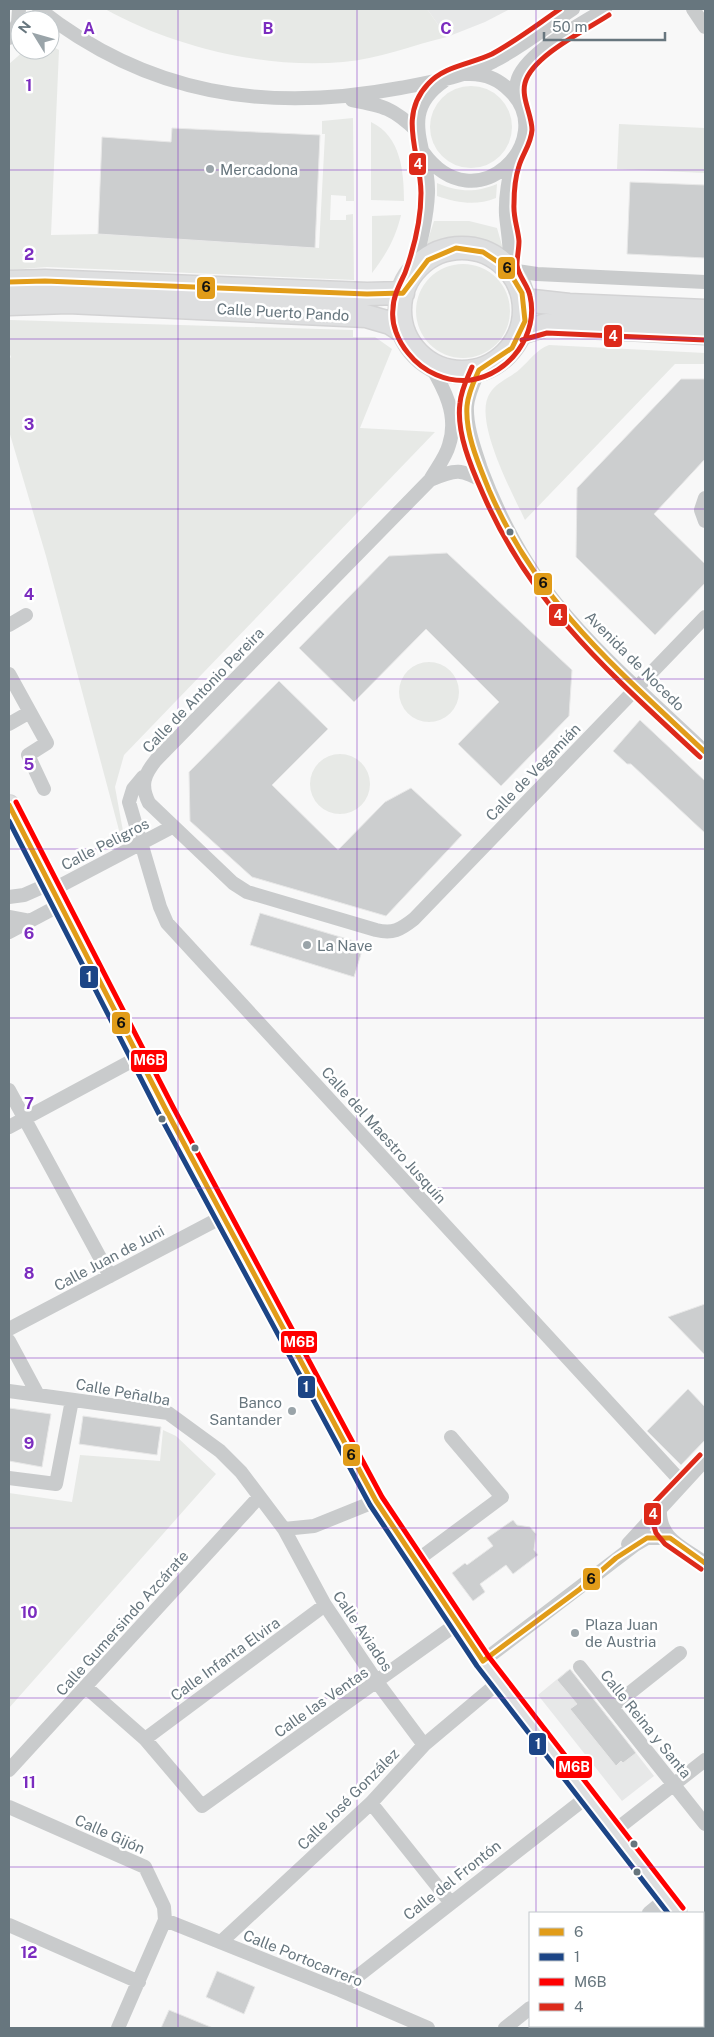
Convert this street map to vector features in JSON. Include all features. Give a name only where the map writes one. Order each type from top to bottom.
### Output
[{"type":"main road","points":[[465,248],[480,251],[494,257],[510,270],[518,282],[525,310],[520,333],[506,355],[493,364],[479,370],[462,373],[445,370],[429,363],[414,350],[404,332],[400,312],[407,284],[422,263],[449,249],[465,248]]},
{"type":"main road","name":"Calle Puerto Pando","points":[[9,282],[45,281],[367,294],[407,284]]},
{"type":"main road","points":[[524,300],[569,305],[705,311]]},
{"type":"main road","name":"Calle Puerto Pando","points":[[9,304],[68,302],[366,316],[390,323],[404,332]]},
{"type":"main road","points":[[520,333],[546,325],[705,333]]},
{"type":"main road","points":[[9,805],[139,1057],[376,1501],[483,1661],[671,1906]]},
{"type":"street","points":[[60,27],[138,69],[219,94],[280,99],[339,98],[447,79],[463,74],[494,61],[573,9]]},
{"type":"street","points":[[423,152],[432,164],[444,174],[458,180],[474,181],[489,178],[502,171],[521,148],[524,120],[517,81],[526,65],[552,44],[605,9]]},
{"type":"street","points":[[693,9],[705,26]]},
{"type":"street","points":[[463,74],[477,74],[497,80],[513,94],[521,106]]},
{"type":"street","points":[[407,284],[427,210],[429,190],[423,152],[417,131],[418,115],[424,100],[434,88],[447,79]]},
{"type":"street","points":[[339,98],[383,106],[401,116],[417,131]]},
{"type":"street","points":[[513,160],[507,192],[506,214],[511,239],[510,270],[537,274],[705,282]]},
{"type":"street","name":"Calle de Antonio Pereira","points":[[376,930],[247,892],[233,883],[172,827],[149,803],[144,793],[144,777],[156,760],[430,480],[449,446],[452,420],[451,407],[442,385],[429,363]]},
{"type":"street","name":"Avenida de Nocedo","points":[[479,370],[468,396],[467,408],[473,444],[486,483],[516,543],[554,601],[580,631],[705,752]]},
{"type":"street","name":"Calle de Antonio Pereira","points":[[430,480],[452,471],[460,471],[467,472],[486,483]]},
{"type":"street","points":[[705,498],[701,510],[705,520]]},
{"type":"street","points":[[9,625],[26,615]]},
{"type":"street","name":"Calle de Vegamián","points":[[376,930],[389,933],[401,929],[414,919],[705,617]]},
{"type":"street","points":[[9,674],[13,693],[30,712],[47,743],[28,755],[44,789]]},
{"type":"street","points":[[9,724],[30,712]]},
{"type":"street","name":"Calle del Maestro Jusquín","points":[[144,777],[133,789],[129,802],[160,907],[167,923],[677,1477],[682,1485]]},
{"type":"street","name":"Calle Peligros","points":[[54,893],[172,827]]},
{"type":"street","points":[[9,897],[54,893]]},
{"type":"street","points":[[9,932],[30,921],[54,893]]},
{"type":"street","points":[[9,917],[30,921]]},
{"type":"street","points":[[9,1127],[139,1057]]},
{"type":"street","points":[[9,1090],[110,1276]]},
{"type":"street","name":"Calle Juan de Juni","points":[[9,1329],[224,1216]]},
{"type":"street","points":[[9,1341],[38,1395]]},
{"type":"street","name":"Calle Peñalba","points":[[9,1391],[168,1413],[220,1451],[241,1472],[284,1529]]},
{"type":"street","points":[[9,1478],[56,1484],[72,1400]]},
{"type":"street","points":[[416,1561],[502,1497],[451,1437]]},
{"type":"street","points":[[616,1558],[705,1460]]},
{"type":"street","name":"Calle Gumersindo Azcárate","points":[[9,1770],[87,1688],[259,1497]]},
{"type":"street","points":[[284,1529],[314,1526],[376,1501]]},
{"type":"street","points":[[660,1508],[659,1520],[662,1529],[670,1538],[705,1562]]},
{"type":"street","name":"Calle Aviados","points":[[284,1529],[325,1605],[377,1682],[424,1744]]},
{"type":"street","points":[[483,1661],[580,1589],[616,1558],[647,1538],[670,1538]]},
{"type":"street","name":"Calle Infanta Elvira","points":[[145,1739],[325,1605]]},
{"type":"street","name":"Calle las Ventas","points":[[145,1739],[202,1806],[458,1623]]},
{"type":"street","points":[[612,1707],[680,1653]]},
{"type":"street","name":"Calle Reina y Santa","points":[[580,1667],[705,1824]]},
{"type":"street","name":"Calle José González","points":[[221,1942],[371,1803],[424,1744],[499,1682]]},
{"type":"street","points":[[87,1688],[145,1739]]},
{"type":"street","points":[[613,1832],[705,1760]]},
{"type":"street","name":"Calle del Frontón","points":[[340,1990],[450,1902],[587,1797]]},
{"type":"street","points":[[371,1803],[450,1902]]},
{"type":"street","name":"Calle Gijón","points":[[9,1807],[145,1867],[164,1908],[165,1920]]},
{"type":"street","points":[[652,1912],[671,1906]]},
{"type":"street","points":[[118,2028],[165,1920]]},
{"type":"street","name":"Calle Portocarrero","points":[[165,1920],[340,1990],[428,2028]]},
{"type":"street","points":[[9,1925],[139,1982]]},
{"type":"street","points":[[506,2028],[529,2009]]},
{"type":"shaded area","points":[[105,9],[427,9],[447,37],[382,55],[343,62],[282,62],[220,52],[190,44],[160,34]]},
{"type":"shaded area","points":[[427,9],[510,9],[485,22],[447,37]]},
{"type":"shaded area","points":[[14,60],[59,60],[51,235],[98,234],[319,248],[325,134],[322,134],[322,121],[353,118],[354,201],[346,201],[346,196],[331,195],[330,220],[346,220],[346,215],[353,214],[354,280],[47,267],[9,270],[9,64]]},
{"type":"shaded area","points":[[471,86],[487,89],[500,98],[509,111],[512,127],[509,143],[500,156],[487,165],[471,168],[455,165],[442,156],[433,143],[430,127],[433,111],[442,98],[455,89]]},
{"type":"shaded area","points":[[371,122],[389,136],[395,146],[403,178],[404,201],[371,200]]},
{"type":"shaded area","points":[[619,124],[705,128],[705,173],[617,169]]},
{"type":"shaded area","points":[[437,183],[460,190],[481,189],[497,184],[496,198],[474,203],[452,200],[437,196]]},
{"type":"shaded area","points":[[401,215],[390,246],[372,273],[372,216]]},
{"type":"shaded area","points":[[434,221],[469,221],[497,228],[503,249],[464,238],[436,242],[426,246]]},
{"type":"shaded area","points":[[463,264],[481,268],[496,278],[506,293],[510,311],[506,329],[496,344],[481,354],[463,358],[445,354],[430,344],[420,329],[416,311],[420,293],[430,278],[445,268]]},
{"type":"shaded area","points":[[10,320],[353,330],[353,337],[375,337],[392,349],[360,428],[435,432],[124,755],[115,787],[123,831],[120,834],[46,556],[9,431]]},
{"type":"shaded area","points":[[549,345],[705,353],[705,364],[675,364],[525,520],[496,456],[486,420],[486,405],[490,393],[496,386],[520,369],[540,350]]},
{"type":"shaded area","points":[[429,662],[446,667],[454,675],[459,692],[454,709],[446,717],[429,722],[412,717],[404,709],[399,692],[404,675],[412,667]]},
{"type":"shaded area","points":[[334,754],[346,754],[357,759],[365,767],[370,778],[368,796],[357,809],[346,814],[334,814],[323,809],[315,801],[310,790],[310,778],[315,767],[323,759]]},
{"type":"shaded area","points":[[163,1430],[176,1436],[216,1474],[9,1708],[9,1493],[72,1502],[80,1455],[160,1461]]},
{"type":"shaded area","points":[[567,1671],[572,1671],[654,1776],[622,1801],[538,1695]]},
{"type":"building","name":"Mercadona","points":[[172,128],[320,135],[315,248],[98,234],[102,137],[171,142]]},
{"type":"building","points":[[630,182],[705,185],[705,258],[627,254]]},
{"type":"building","points":[[681,379],[705,379],[705,459],[654,514],[705,564],[705,583],[655,635],[576,557],[577,488]]},
{"type":"building","points":[[447,553],[572,670],[569,716],[501,786],[458,744],[499,702],[426,629],[354,702],[299,648],[389,556]]},
{"type":"building","points":[[279,681],[328,729],[272,785],[338,850],[385,802],[411,788],[462,835],[386,916],[252,877],[190,821],[189,772]]},
{"type":"building","points":[[640,720],[705,781],[705,833],[631,764],[627,764],[613,751]]},
{"type":"building","name":"La Nave","points":[[260,913],[364,944],[354,977],[250,945]]},
{"type":"building","points":[[705,1304],[705,1355],[668,1317]]},
{"type":"building","points":[[688,1389],[705,1407],[705,1440],[681,1465],[647,1431]]},
{"type":"building","points":[[9,1408],[51,1414],[42,1467],[9,1461]]},
{"type":"building","points":[[83,1416],[161,1427],[157,1455],[79,1444]]},
{"type":"building","points":[[513,1520],[517,1525],[530,1527],[536,1534],[534,1550],[538,1555],[513,1574],[506,1565],[480,1584],[485,1592],[473,1601],[452,1573],[465,1563],[467,1565],[493,1546],[487,1538]]},
{"type":"building","points":[[570,1669],[636,1753],[623,1763],[621,1761],[616,1766],[570,1709],[577,1704],[557,1680]]},
{"type":"building","points":[[217,1971],[255,1987],[244,2014],[206,1997]]},
{"type":"building","points":[[169,2010],[213,2028],[161,2028]]},
{"type":"transit line","name":"4","points":[[560,9],[492,54],[450,69],[434,78],[419,97],[414,110],[412,123],[420,179],[420,213],[411,254],[394,299],[393,321],[401,343],[414,360],[428,371],[444,378],[471,380],[498,370],[509,361],[526,338],[532,310],[529,292],[517,265],[519,241],[514,209],[517,175],[532,130],[524,95],[525,83],[538,63],[561,44],[609,15]]},
{"type":"transit line","name":"6","points":[[403,293],[428,260],[456,248],[483,252],[507,268],[522,293],[525,321],[512,348],[479,370]]},
{"type":"transit line","name":"6","points":[[9,282],[45,281],[367,294],[403,293]]},
{"type":"transit line","name":"4","points":[[522,340],[547,333],[705,340]]},
{"type":"transit line","name":"4","points":[[472,367],[464,385],[461,398],[459,414],[462,437],[483,494],[503,534],[525,571],[577,637],[606,668],[700,757]]},
{"type":"transit line","name":"6","points":[[479,370],[467,406],[470,438],[489,490],[509,531],[531,568],[556,602],[583,633],[611,663],[705,752]]},
{"type":"transit line","name":"M6B","points":[[16,802],[173,1107],[382,1497],[489,1657],[683,1908]]},
{"type":"transit line","name":"6","points":[[9,805],[166,1110],[376,1501],[483,1661]]},
{"type":"transit line","name":"1","points":[[9,821],[159,1114],[370,1505],[477,1666],[667,1912]]},
{"type":"transit line","name":"4","points":[[700,1455],[654,1503],[652,1520],[656,1533],[665,1544],[701,1569]]},
{"type":"transit line","name":"6","points":[[483,1661],[580,1589],[616,1558],[647,1538],[670,1538],[705,1563]]},
{"type":"place","name":"Mercadona","points":[[210,169]]},
{"type":"place","name":"La Nave","points":[[307,945]]},
{"type":"place","name":"Banco Santander","points":[[292,1411]]},
{"type":"place","name":"Plaza Juan de Austria","points":[[575,1633]]}]
